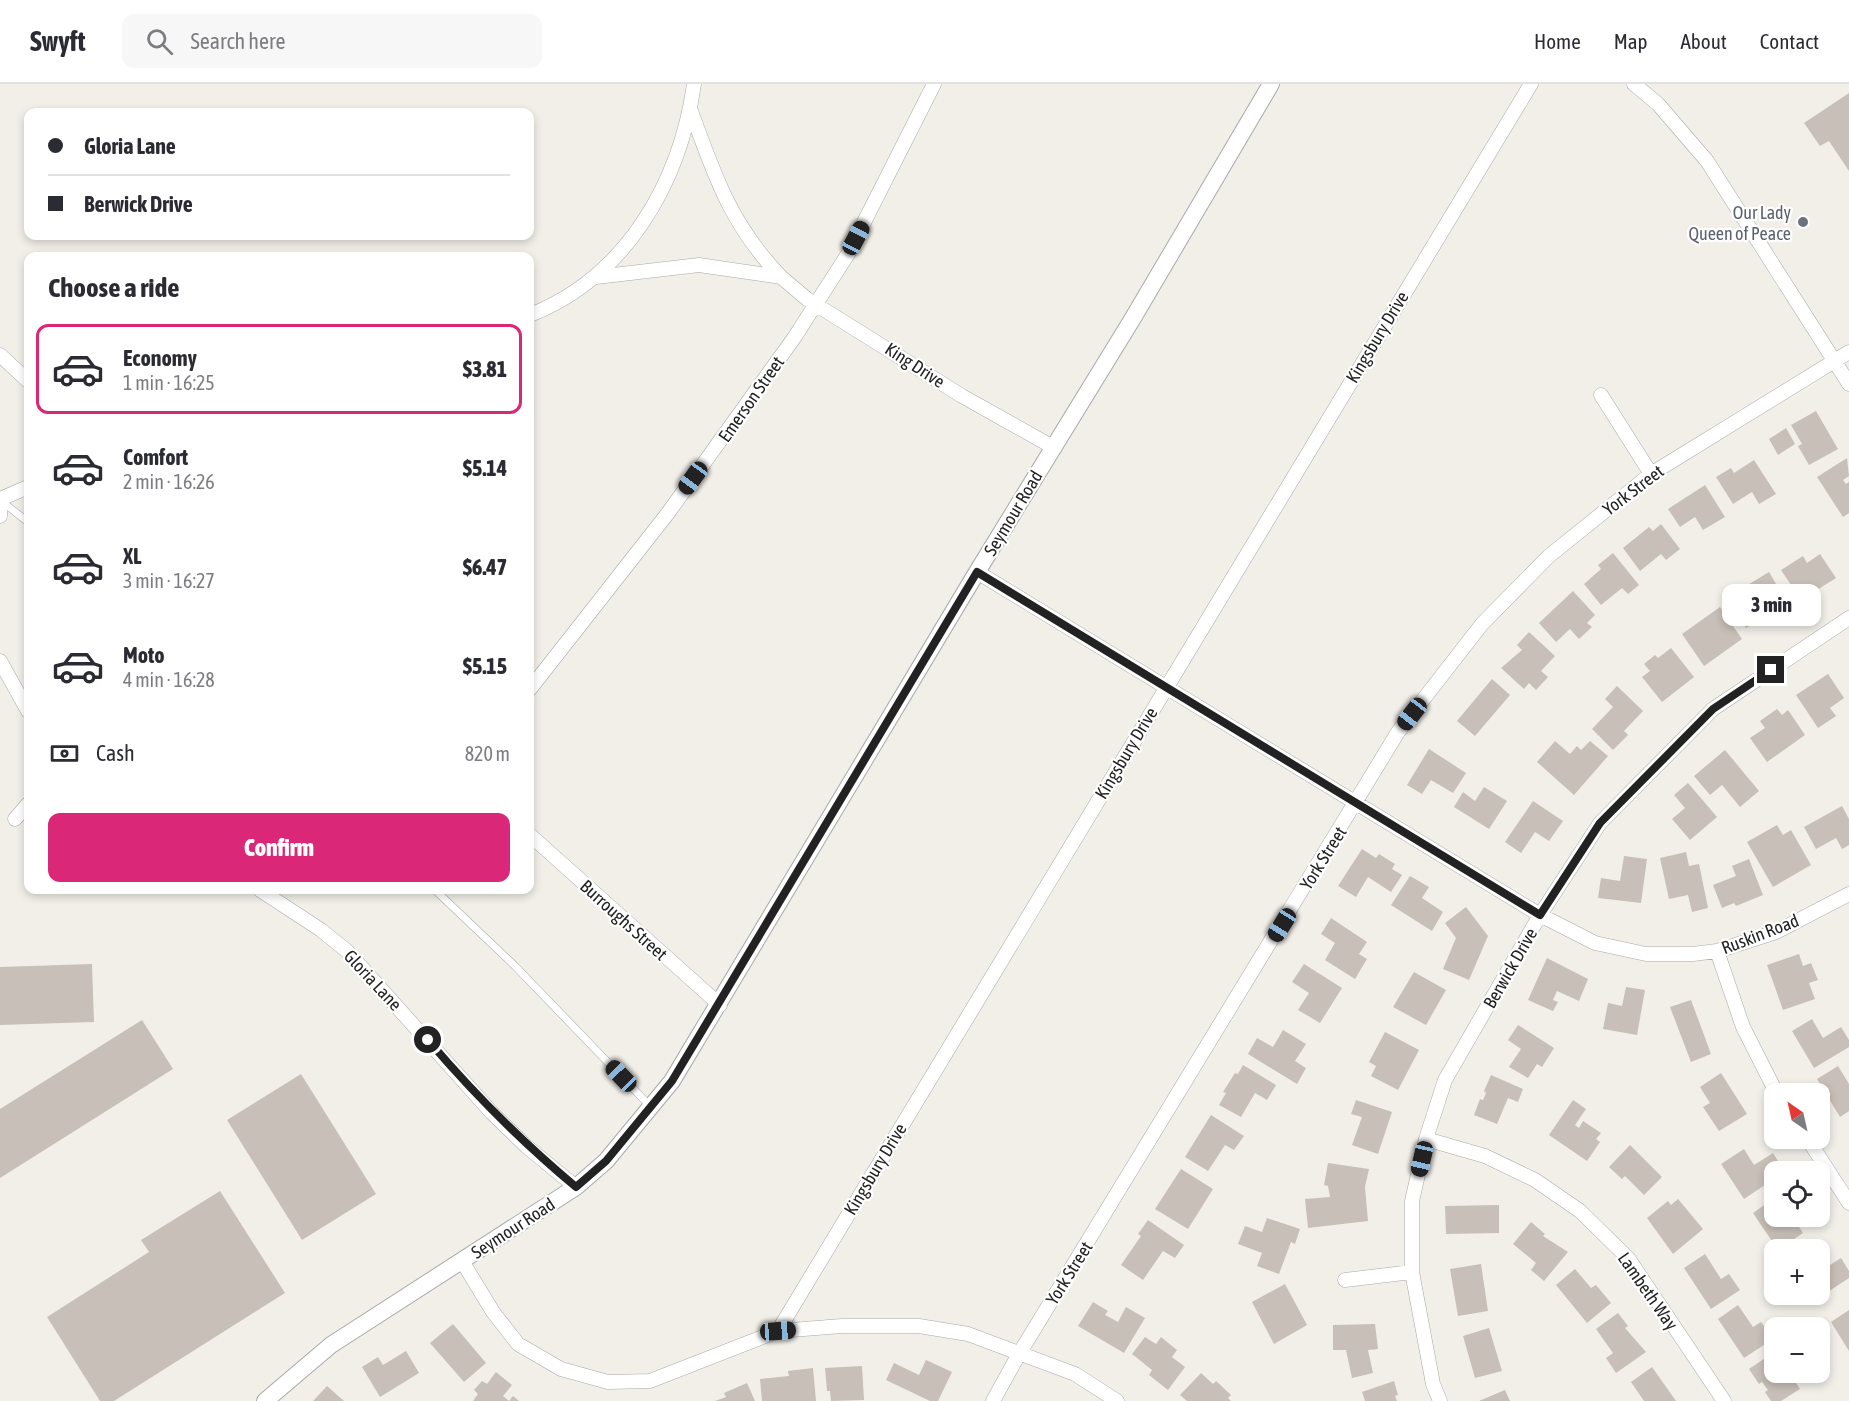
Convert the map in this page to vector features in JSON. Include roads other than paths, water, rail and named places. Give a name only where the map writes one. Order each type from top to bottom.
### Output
[{"type":"street","points":[[534,313],[568,298],[596,277],[628,244],[668,179],[682,145],[691,109],[694,84]]},
{"type":"street","name":"Emerson Street","points":[[534,684],[681,496],[816,304],[852,245],[934,84]]},
{"type":"street","name":"Seymour Road","points":[[265,1401],[331,1345],[576,1187],[606,1161],[672,1081],[720,1005],[977,572],[1133,318],[1271,84]]},
{"type":"street","name":"Kingsbury Drive","points":[[778,1331],[1531,84]]},
{"type":"street","points":[[1634,84],[1658,104],[1707,161],[1849,384]]},
{"type":"street","name":"King Drive","points":[[691,109],[723,196],[758,253],[781,277],[816,304],[962,396],[1053,447]]},
{"type":"street","name":"King Drive","points":[[596,277],[699,265],[781,277]]},
{"type":"street","name":"York Street","points":[[993,1401],[1019,1354],[1357,803],[1398,732],[1482,624],[1549,556],[1651,474],[1849,352]]},
{"type":"street","points":[[0,355],[24,377]]},
{"type":"street","points":[[1601,395],[1651,474]]},
{"type":"street","points":[[0,500],[24,489]]},
{"type":"street","points":[[0,504],[0,516]]},
{"type":"street","name":"Ruskin Road","points":[[977,572],[1540,915],[1595,943],[1646,954],[1718,951],[1776,932],[1849,894]]},
{"type":"street","name":"Berwick Drive","points":[[1440,1401],[1433,1384],[1412,1272],[1412,1201],[1426,1139],[1445,1080],[1540,915],[1600,823],[1713,709],[1849,618]]},
{"type":"street","points":[[0,661],[24,704]]},
{"type":"street","points":[[15,819],[24,809]]},
{"type":"street","name":"Burroughs Street","points":[[534,839],[720,1005]]},
{"type":"street","name":"Gloria Lane","points":[[266,894],[347,951],[492,1113],[526,1146],[576,1187]]},
{"type":"street","points":[[1718,951],[1743,1027],[1771,1083]]},
{"type":"street","name":"Lambeth Way","points":[[1426,1139],[1485,1156],[1535,1180],[1580,1210],[1628,1258],[1724,1401]]},
{"type":"street","points":[[1814,1149],[1849,1203]]},
{"type":"street","points":[[462,1261],[493,1312],[518,1344],[561,1370],[608,1382],[650,1381],[778,1331],[842,1326],[919,1326],[968,1335],[1075,1374],[1117,1401]]},
{"type":"street","points":[[1345,1280],[1412,1272]]},
{"type":"lane","points":[[0,500],[24,519]]},
{"type":"lane","points":[[439,894],[515,966],[652,1107]]},
{"type":"place","name":"Our Lady Queen of Peace","points":[[1803,222]]}]
